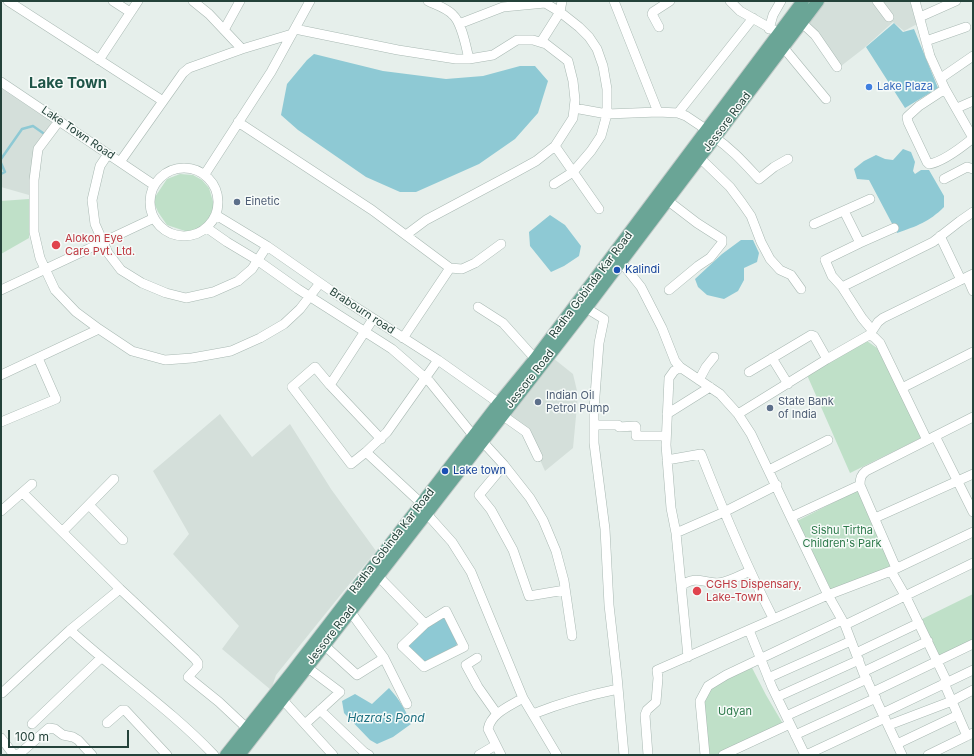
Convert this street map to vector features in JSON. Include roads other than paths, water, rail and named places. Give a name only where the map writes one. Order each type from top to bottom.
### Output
[{"type":"main road","points":[[780,37],[803,1]]},
{"type":"main road","name":"Jessore Road","points":[[502,409],[538,362],[586,308],[617,257],[667,200],[700,158],[711,134],[780,37],[801,22],[818,1]]},
{"type":"main road","name":"Radha Gobinda Kar Road","points":[[538,362],[711,134]]},
{"type":"main road","name":"Radha Gobinda Kar Road","points":[[226,755],[251,732],[502,409]]},
{"type":"main road","name":"Jessore Road","points":[[239,755],[251,732],[282,699],[378,576],[424,508]]},
{"type":"street","points":[[8,1],[163,101]]},
{"type":"street","points":[[113,1],[130,12]]},
{"type":"street","points":[[99,60],[138,1]]},
{"type":"street","points":[[193,1],[209,14],[242,49]]},
{"type":"street","points":[[224,30],[239,1]]},
{"type":"street","points":[[205,174],[270,72],[310,1]]},
{"type":"street","points":[[428,1],[454,15],[469,59]]},
{"type":"street","points":[[541,42],[560,12],[562,1]]},
{"type":"street","points":[[614,1],[658,112]]},
{"type":"street","points":[[658,27],[652,14],[669,1]]},
{"type":"street","points":[[730,1],[740,10],[780,37],[826,99]]},
{"type":"street","points":[[780,37],[773,15],[781,1]]},
{"type":"street","points":[[877,1],[889,17]]},
{"type":"street","points":[[916,1],[930,56],[945,89],[973,137],[936,162],[929,164],[908,122],[907,117],[919,106],[945,89]]},
{"type":"street","points":[[920,17],[956,1]]},
{"type":"street","points":[[458,24],[503,7],[545,3],[560,12],[589,37],[597,49],[603,66],[607,89],[607,114],[601,136],[591,151],[573,172],[554,184]]},
{"type":"street","points":[[678,113],[753,18]]},
{"type":"street","points":[[801,22],[815,35],[837,67]]},
{"type":"street","points":[[926,41],[966,27]]},
{"type":"street","points":[[120,162],[183,73],[189,68],[294,31],[456,59],[469,59],[493,55],[517,40],[533,40],[546,44],[568,61],[573,81],[575,100],[573,118],[555,146],[536,161],[426,220],[406,235]]},
{"type":"street","points":[[941,78],[973,56]]},
{"type":"street","name":"Lake Town Road","points":[[1,82],[154,185]]},
{"type":"street","points":[[957,108],[973,101]]},
{"type":"street","points":[[574,108],[607,114],[658,112],[678,113],[686,116],[725,144],[759,179],[774,167],[788,159]]},
{"type":"street","points":[[59,121],[38,149],[34,180],[34,232],[40,258],[55,290],[76,312],[132,351],[165,360],[192,358],[231,351],[260,338],[284,324],[300,309],[320,283]]},
{"type":"street","points":[[238,122],[372,210],[450,268],[462,269],[474,263],[501,244]]},
{"type":"street","points":[[555,146],[599,209]]},
{"type":"street","points":[[108,154],[100,166],[92,200],[95,224],[108,253],[121,270],[142,283],[166,293],[186,298],[213,292],[238,280],[252,269],[267,246]]},
{"type":"street","points":[[700,158],[730,187],[748,212],[770,259],[780,270],[791,275],[801,289]]},
{"type":"street","points":[[944,179],[967,167],[973,169]]},
{"type":"street","points":[[177,168],[191,168],[205,174],[216,188],[218,197],[216,215],[207,228],[197,234],[184,237],[172,234],[161,228],[154,218],[150,207],[150,196],[154,185],[160,177],[177,168]]},
{"type":"street","points":[[814,224],[870,199]]},
{"type":"street","points":[[667,200],[697,223],[722,239],[722,243],[710,258],[669,290]]},
{"type":"street","points":[[844,211],[860,243]]},
{"type":"street","points":[[842,287],[933,242],[973,212]]},
{"type":"street","name":"Brabourn road","points":[[216,215],[267,246],[373,319],[438,360],[502,409],[526,432],[538,457]]},
{"type":"street","points":[[1,290],[154,218]]},
{"type":"street","points":[[207,228],[226,242],[257,260],[310,296],[392,348],[425,378],[504,465],[530,498],[543,520],[556,551],[566,590],[572,636]]},
{"type":"street","points":[[894,228],[825,260],[832,276],[842,287],[874,337],[880,343],[902,388],[958,481],[973,512]]},
{"type":"street","points":[[940,236],[967,277],[973,291]]},
{"type":"street","points":[[617,257],[641,287],[662,328],[675,361],[680,367],[720,394],[738,414],[751,434],[777,485],[828,595],[844,623],[865,676],[902,755]]},
{"type":"street","points":[[403,338],[450,268]]},
{"type":"street","points":[[738,414],[871,332],[883,318],[967,277]]},
{"type":"street","points":[[478,307],[503,323],[538,362]]},
{"type":"street","points":[[586,308],[604,319],[599,343],[594,443],[605,529],[609,605],[624,755]]},
{"type":"street","points":[[330,385],[373,319]]},
{"type":"street","points":[[1,375],[99,329]]},
{"type":"street","points":[[749,372],[813,335],[827,359]]},
{"type":"street","points":[[902,388],[973,352]]},
{"type":"street","points":[[699,380],[706,367],[714,357]]},
{"type":"street","points":[[1,422],[56,399],[38,358]]},
{"type":"street","points":[[772,358],[788,384]]},
{"type":"street","points":[[381,438],[330,385],[315,367],[292,387],[351,464],[366,452],[381,438],[387,432],[438,360]]},
{"type":"street","points":[[680,367],[674,371],[669,378],[666,436],[671,508],[676,533],[688,657]]},
{"type":"street","points":[[667,414],[710,387]]},
{"type":"street","points":[[928,755],[970,735],[958,715],[928,641],[893,570],[875,518],[860,485],[860,478],[866,471],[973,417]]},
{"type":"street","points":[[594,425],[618,425],[619,427],[635,426],[636,436],[666,436]]},
{"type":"street","points":[[769,470],[828,440]]},
{"type":"street","points":[[366,452],[424,508],[452,542],[471,572],[523,698],[557,755]]},
{"type":"street","points":[[667,460],[701,454],[724,512],[773,618]]},
{"type":"street","points":[[504,465],[479,495],[491,510],[513,550],[529,596],[566,590]]},
{"type":"street","points":[[875,518],[973,474]]},
{"type":"street","points":[[63,531],[114,479]]},
{"type":"street","points":[[1,510],[32,484]]},
{"type":"street","points":[[676,533],[724,512],[777,485]]},
{"type":"street","points":[[791,517],[860,485]]},
{"type":"street","points":[[23,493],[63,531],[120,590],[196,659],[198,666],[188,677],[219,702],[251,732]]},
{"type":"street","points":[[89,505],[123,540]]},
{"type":"street","points":[[648,755],[645,715],[647,710],[656,702],[658,678],[657,670],[773,618],[893,570],[973,532]]},
{"type":"street","points":[[705,755],[700,701],[708,686],[760,658],[906,596],[973,563]]},
{"type":"street","points":[[681,586],[686,582],[700,580],[718,583],[750,571]]},
{"type":"street","points":[[378,576],[426,624]]},
{"type":"street","points":[[2,693],[70,630],[120,590]]},
{"type":"street","points":[[350,611],[384,658],[407,704]]},
{"type":"street","points":[[446,611],[464,647],[424,667],[402,646],[426,624],[446,611]]},
{"type":"street","points":[[776,697],[919,623]]},
{"type":"street","points":[[70,630],[101,658],[193,733],[214,755]]},
{"type":"street","points":[[749,630],[776,697],[805,755],[886,719],[946,683],[973,670]]},
{"type":"street","points":[[768,678],[851,641]]},
{"type":"street","points":[[723,755],[928,641]]},
{"type":"street","points":[[795,735],[973,644]]},
{"type":"street","points":[[324,645],[357,675],[384,658]]},
{"type":"street","points":[[32,724],[101,658]]},
{"type":"street","points":[[477,658],[466,665],[497,714]]},
{"type":"street","points":[[305,669],[312,671],[340,692],[305,724]]},
{"type":"street","points":[[533,714],[557,704],[618,689]]},
{"type":"street","points":[[886,719],[952,700],[973,690]]},
{"type":"street","points":[[501,755],[488,729],[491,720],[497,714],[523,698]]},
{"type":"street","points":[[282,699],[333,755]]},
{"type":"street","points":[[108,723],[124,709],[167,755]]},
{"type":"street","points":[[320,710],[369,755]]},
{"type":"street","points":[[897,744],[958,715]]},
{"type":"street","points":[[18,755],[49,728],[55,729],[63,735],[73,737],[78,740],[92,755]]},
{"type":"street","points":[[1,738],[14,755]]},
{"type":"street","points":[[479,755],[496,745]]},
{"type":"water","points":[[894,23],[903,32],[914,29],[938,88],[905,108],[866,47]]},
{"type":"water","points":[[314,54],[383,71],[446,79],[483,76],[520,66],[535,66],[548,81],[538,113],[515,139],[479,164],[416,192],[400,192],[366,177],[298,130],[281,115],[287,84]]},
{"type":"water","points":[[903,149],[911,152],[915,162],[913,171],[915,174],[921,170],[929,170],[944,196],[944,207],[922,223],[897,233],[869,180],[857,179],[854,169],[864,161],[876,155],[885,159],[893,160]]},
{"type":"water","points":[[550,215],[565,225],[581,246],[579,256],[564,266],[551,272],[530,246],[529,232]]},
{"type":"water","points":[[741,240],[753,240],[759,253],[757,262],[744,268],[744,280],[738,291],[724,299],[707,295],[698,287],[695,279],[722,254]]},
{"type":"water","points":[[437,618],[446,618],[458,642],[455,648],[424,664],[406,646]]},
{"type":"water","name":"Hazra's Pond","points":[[389,688],[402,705],[411,724],[393,737],[377,744],[370,740],[344,713],[342,701],[355,694],[372,704]]},
{"type":"waterway","points":[[1,159],[22,129],[33,126],[43,133]]},
{"type":"waterway","points":[[1,163],[5,172],[1,174]]},
{"type":"place","name":"Lake Plaza","points":[[869,87]]},
{"type":"place","name":"Einetic","points":[[237,202]]},
{"type":"place","name":"Alokon Eye Care Pvt. Ltd.","points":[[56,245]]},
{"type":"place","name":"Kalindi","points":[[617,270]]},
{"type":"place","name":"Indian Oil Petrol Pump","points":[[538,402]]},
{"type":"place","name":"State Bank of India","points":[[770,408]]},
{"type":"place","name":"Lake town","points":[[445,471]]},
{"type":"place","name":"CGHS Dispensary, Lake-Town","points":[[697,591]]},
{"type":"district","name":"Lake Town","points":[[68,83]]},
{"type":"park label","name":"Sishu Tirtha Children's Park","points":[[842,537]]},
{"type":"park label","name":"Udyan","points":[[735,712]]}]
